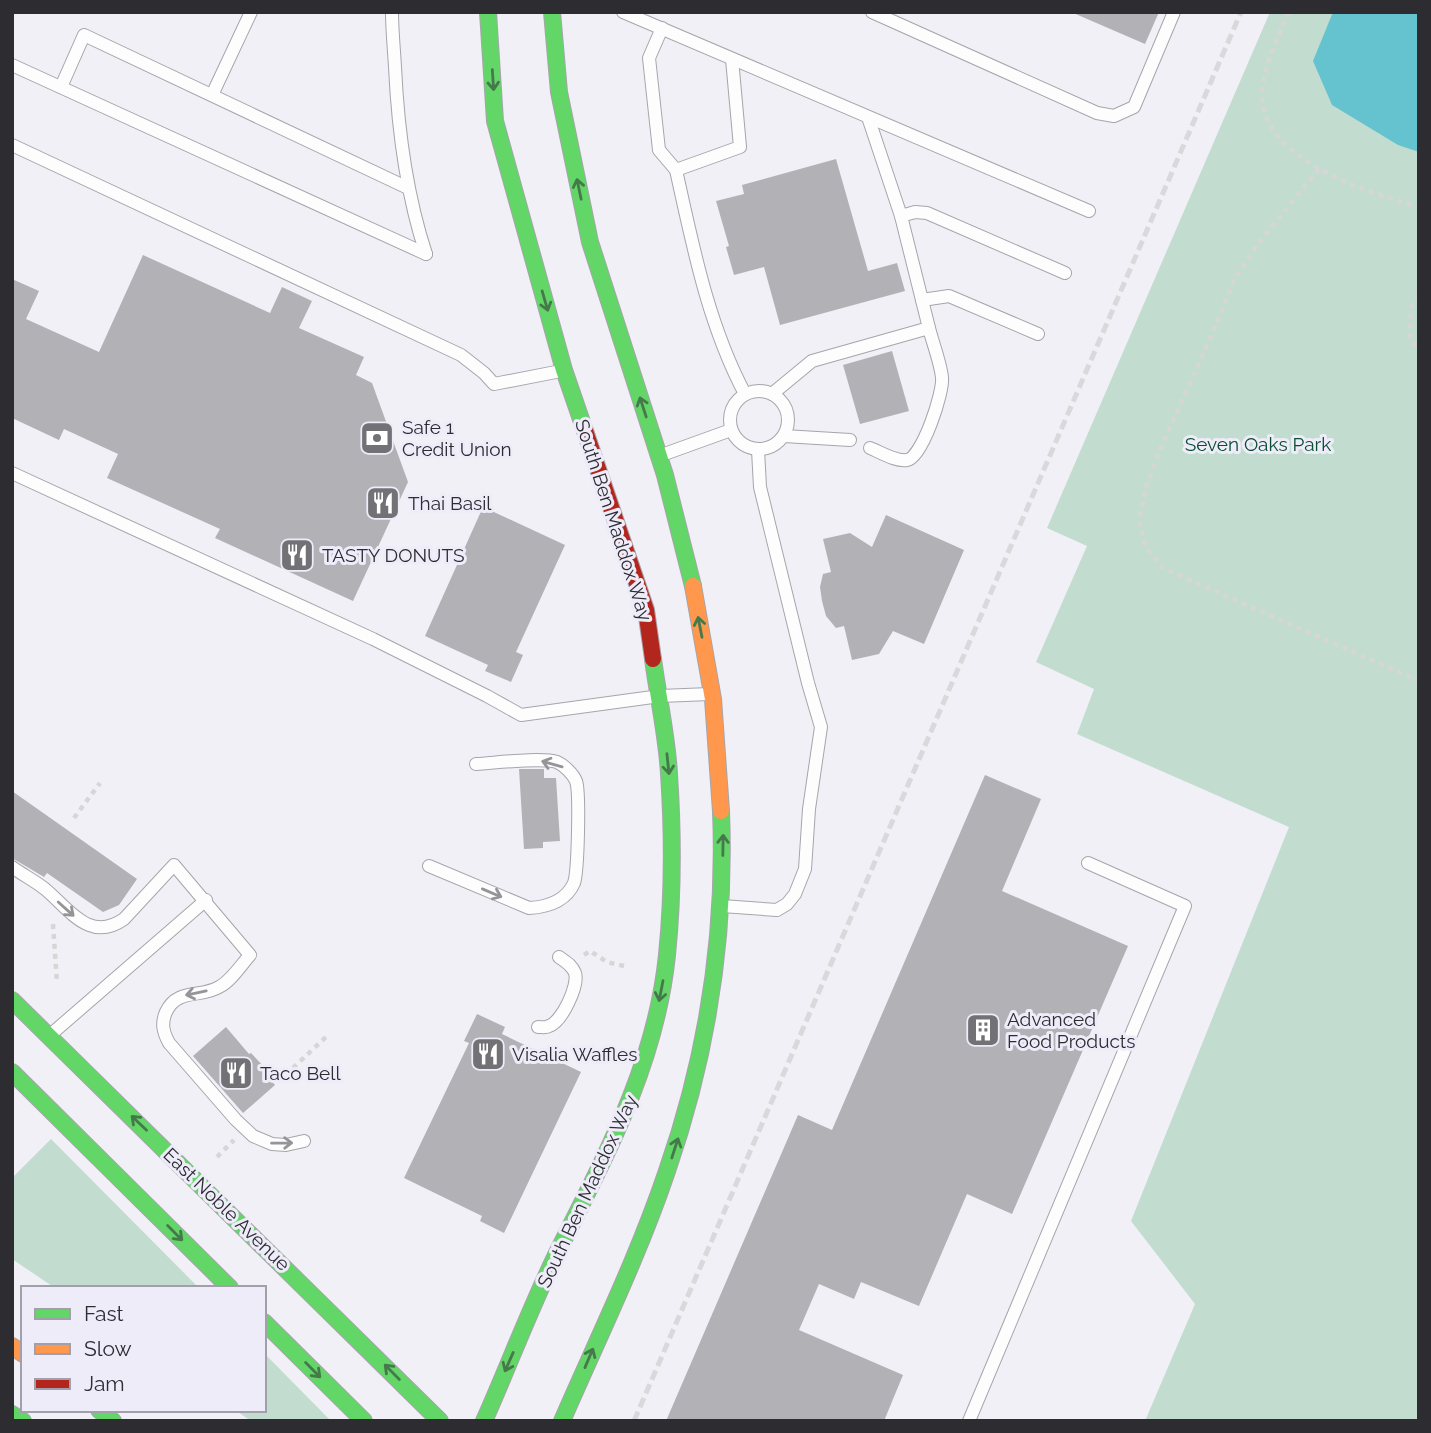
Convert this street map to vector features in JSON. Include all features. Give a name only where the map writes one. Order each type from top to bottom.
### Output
[{"type":"main road","name":"South Ben Maddox Way","points":[[484,1421],[557,1254],[622,1122],[642,1066],[657,1012],[667,955],[671,873],[669,773],[646,610],[565,370],[495,121],[488,12]]},
{"type":"main road","points":[[552,12],[559,91],[592,248],[659,456],[685,550],[713,694],[724,818],[722,906],[712,995],[695,1079],[680,1135],[650,1216],[562,1421]]},
{"type":"main road","name":"East Noble Avenue","points":[[12,1000],[439,1421]]},
{"type":"main road","points":[[14,1078],[228,1286]]},
{"type":"main road","points":[[266,1324],[364,1421]]},
{"type":"main road","points":[[12,1414],[23,1421]]},
{"type":"lane","points":[[212,95],[251,12]]},
{"type":"lane","points":[[12,65],[426,254],[412,214],[408,188],[397,104],[392,12]]},
{"type":"lane","points":[[623,12],[1088,211]]},
{"type":"lane","points":[[872,12],[1097,113],[1114,116],[1133,107],[1174,12]]},
{"type":"lane","points":[[662,28],[649,58],[659,150],[676,170],[696,265],[726,358],[745,394]]},
{"type":"lane","points":[[61,87],[85,35],[408,188]]},
{"type":"lane","points":[[676,170],[740,147],[732,59]]},
{"type":"lane","points":[[868,117],[901,216],[942,379],[937,404],[918,452],[910,460],[902,461],[870,448]]},
{"type":"lane","points":[[12,145],[461,355],[494,384],[565,370]]},
{"type":"lane","points":[[901,216],[915,212],[927,213],[1065,273]]},
{"type":"lane","points":[[922,300],[949,296],[1038,334]]},
{"type":"lane","points":[[772,394],[812,362],[929,328]]},
{"type":"lane","points":[[754,391],[772,394],[786,408],[788,427],[783,436],[777,444],[758,450],[740,443],[731,430],[729,418],[732,408],[745,394],[754,391]]},
{"type":"lane","points":[[659,456],[731,430]]},
{"type":"lane","points":[[783,436],[850,440]]},
{"type":"lane","points":[[722,906],[777,910],[787,904],[795,894],[804,869],[809,809],[821,727],[760,486],[758,450]]},
{"type":"lane","points":[[12,473],[373,639],[520,715],[660,696],[713,694]]},
{"type":"lane","points":[[429,866],[530,908],[545,907],[559,901],[574,882],[576,782],[567,769],[556,762],[540,761],[476,764]]},
{"type":"lane","points":[[969,1421],[1185,906],[1088,863]]},
{"type":"lane","points":[[12,867],[43,888],[74,917],[104,929],[124,919],[174,864],[250,955],[219,988],[179,997],[169,1006],[164,1017],[163,1032],[169,1043],[253,1136],[272,1144],[304,1141]]},
{"type":"lane","points":[[49,1036],[206,900]]},
{"type":"lane","points":[[538,1027],[550,1026],[559,1019],[576,987],[576,975],[565,961]]},
{"type":"path","points":[[1289,12],[1265,73],[1262,95],[1264,110],[1273,129],[1285,144],[1319,169],[1369,193],[1419,207]]},
{"type":"path","points":[[1319,169],[1257,245],[1234,280],[1162,445],[1146,488],[1139,521],[1146,548],[1163,568],[1419,681]]},
{"type":"path","points":[[1419,296],[1411,307],[1410,339],[1419,350]]},
{"type":"path","points":[[74,818],[100,783]]},
{"type":"path","points":[[55,916],[53,921],[57,983]]},
{"type":"path","points":[[565,961],[590,951],[607,962],[624,966]]},
{"type":"path","points":[[293,1068],[327,1036]]},
{"type":"path","points":[[217,1157],[239,1136]]},
{"type":"green space","name":"Seven Oaks Park","points":[[1270,12],[1419,12],[1419,1421],[1145,1421],[1195,1304],[1131,1221],[1289,827],[1077,734],[1094,689],[1036,662],[1087,546],[1047,528]]},
{"type":"green space","points":[[51,1139],[197,1286],[52,1286],[12,1259],[12,1178]]},
{"type":"green space","points":[[266,1355],[331,1421],[251,1421],[238,1412],[266,1412]]},
{"type":"water","points":[[1333,12],[1419,12],[1419,152],[1398,145],[1332,105],[1313,61]]},
{"type":"building","points":[[1071,12],[1159,12],[1145,44]]},
{"type":"building","points":[[836,159],[868,271],[897,263],[905,291],[780,325],[764,267],[734,275],[716,201],[744,194],[742,185]]},
{"type":"building","points":[[143,255],[270,313],[282,287],[312,301],[299,328],[364,357],[356,375],[372,383],[408,482],[353,601],[215,538],[220,529],[107,478],[118,454],[64,429],[59,440],[12,418],[12,279],[39,291],[26,319],[99,352]]},
{"type":"building","points":[[892,351],[909,411],[860,424],[843,365]]},
{"type":"building","points":[[483,507],[565,545],[516,652],[523,655],[511,682],[485,671],[488,665],[425,636]]},
{"type":"building","points":[[886,515],[964,550],[924,644],[893,631],[879,654],[852,660],[844,626],[836,628],[826,616],[822,601],[820,587],[823,574],[831,572],[823,539],[850,533],[872,547]]},
{"type":"building","points":[[519,769],[544,769],[544,778],[556,778],[560,841],[543,842],[543,848],[524,849]]},
{"type":"building","name":"Advanced Food Products","points":[[985,775],[1041,799],[1002,891],[1128,946],[1012,1214],[967,1194],[919,1306],[861,1282],[854,1299],[819,1284],[799,1330],[903,1375],[884,1421],[666,1421],[798,1115],[832,1130]]},
{"type":"building","points":[[12,791],[137,879],[119,905],[103,912],[47,873],[44,877],[12,858]]},
{"type":"building","points":[[477,1014],[505,1027],[502,1034],[581,1072],[504,1233],[480,1221],[482,1216],[404,1178],[469,1043],[464,1041]]},
{"type":"building","name":"Taco Bell","points":[[226,1027],[265,1068],[262,1070],[275,1085],[243,1113],[193,1056]]},
{"type":"railway","points":[[634,1421],[1241,12]]},
{"type":"traffic: fast","points":[[488,12],[495,121],[564,370],[584,428]]},
{"type":"traffic: fast","points":[[552,12],[559,92],[590,242],[665,475],[693,586]]},
{"type":"traffic: fast","points":[[484,1421],[548,1272],[626,1108],[652,1034],[661,995],[670,910],[671,819],[666,745],[653,659]]},
{"type":"traffic: fast","points":[[562,1421],[643,1235],[667,1171],[693,1084],[717,949],[722,857],[721,811]]},
{"type":"traffic: fast","points":[[12,1000],[440,1421]]},
{"type":"traffic: fast","points":[[12,1072],[228,1286]]},
{"type":"traffic: fast","points":[[266,1324],[364,1421]]},
{"type":"traffic: fast","points":[[102,1412],[113,1421]]},
{"type":"traffic: fast","points":[[12,1414],[23,1421]]},
{"type":"traffic: slow","points":[[693,586],[713,699],[721,811]]},
{"type":"traffic: slow","points":[[12,1346],[21,1353]]},
{"type":"traffic: jam","points":[[584,428],[646,610],[653,659]]},
{"type":"place","name":"Safe 1 Credit Union","points":[[377,438]]},
{"type":"place","name":"Thai Basil","points":[[383,503]]},
{"type":"place","name":"TASTY DONUTS","points":[[297,555]]},
{"type":"place","name":"Advanced Food Products","points":[[983,1030]]},
{"type":"place","name":"Visalia Waffles","points":[[488,1054]]},
{"type":"place","name":"Taco Bell","points":[[236,1073]]}]
